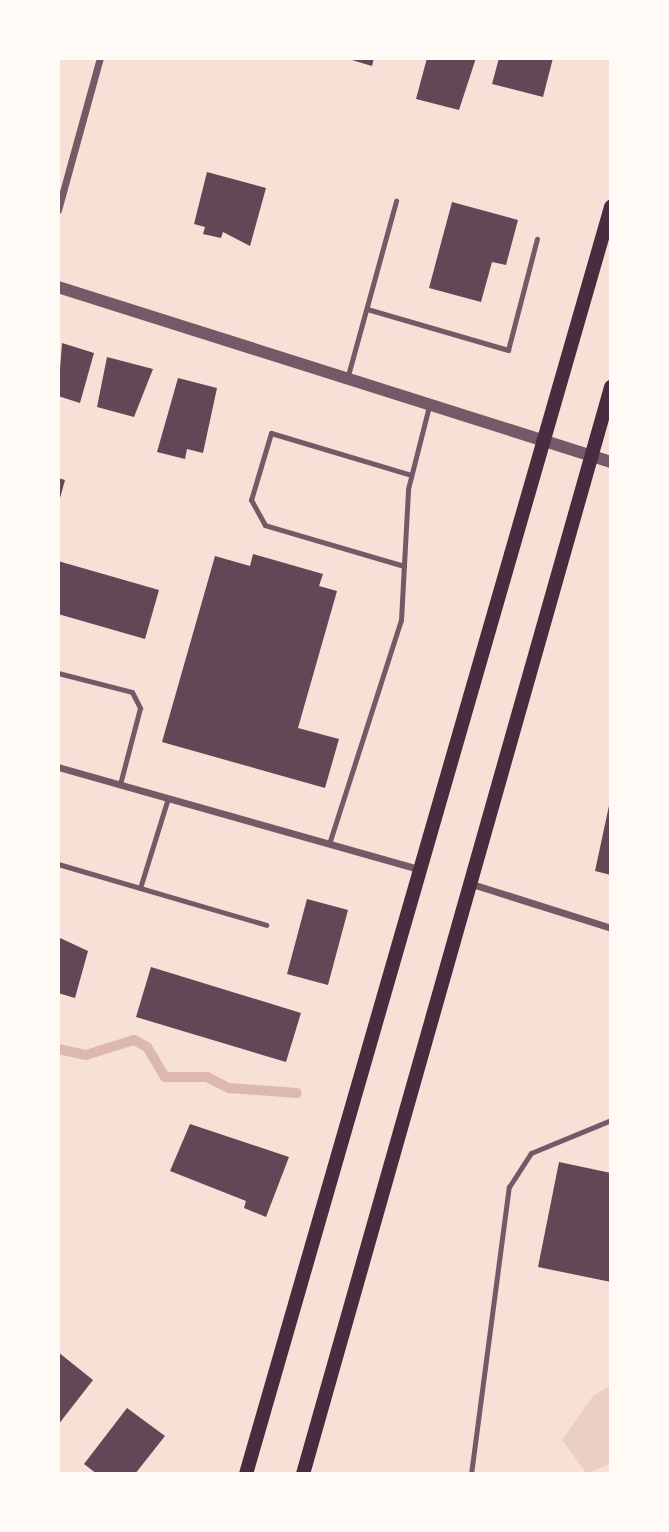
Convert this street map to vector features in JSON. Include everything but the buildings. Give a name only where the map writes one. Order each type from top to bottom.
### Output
[{"type":"main road","points":[[246,1474],[424,871],[611,206]]},
{"type":"main road","points":[[303,1474],[475,886],[611,387]]},
{"type":"street","points":[[58,210],[100,58]]},
{"type":"street","points":[[58,287],[611,462]]},
{"type":"street","points":[[58,767],[424,871]]},
{"type":"street","points":[[475,886],[611,928]]},
{"type":"lane","points":[[347,379],[396,201]]},
{"type":"lane","points":[[367,309],[508,350],[537,239]]},
{"type":"lane","points":[[329,844],[401,620],[411,475],[429,406]]},
{"type":"lane","points":[[404,566],[265,525],[251,500],[271,432],[411,475]]},
{"type":"lane","points":[[58,673],[132,692],[140,708],[120,784]]},
{"type":"lane","points":[[140,888],[168,798]]},
{"type":"lane","points":[[58,864],[266,925]]},
{"type":"lane","points":[[471,1474],[509,1187],[531,1153],[611,1120]]},
{"type":"shaded area","points":[[611,1385],[611,1463],[587,1474],[562,1440],[593,1396]]},
{"type":"waterway","points":[[58,1049],[86,1055],[134,1040],[147,1047],[165,1077],[207,1077],[229,1088],[297,1093]]}]
